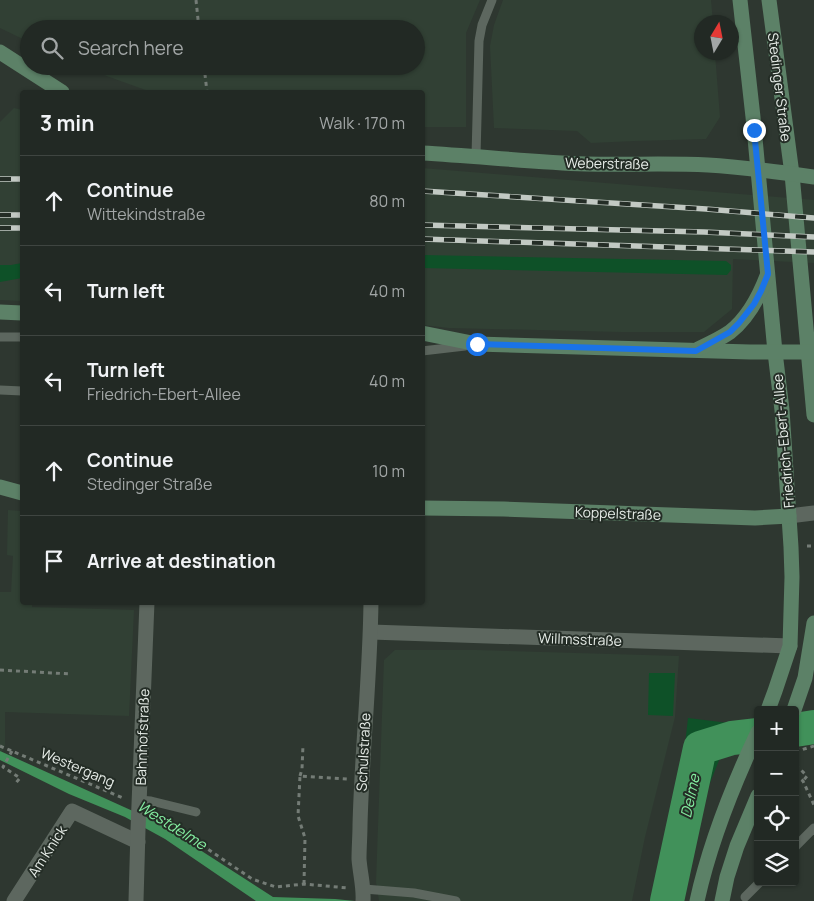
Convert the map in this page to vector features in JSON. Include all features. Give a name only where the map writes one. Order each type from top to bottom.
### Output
[{"type":"main road","points":[[740,0],[758,169]]},
{"type":"main road","name":"Stedinger Straße","points":[[769,0],[792,174]]},
{"type":"main road","points":[[0,52],[20,65]]},
{"type":"main road","points":[[36,75],[59,90]]},
{"type":"main road","name":"Weberstraße","points":[[425,153],[529,162],[707,165],[758,169],[814,177]]},
{"type":"main road","name":"Friedrich-Ebert-Allee","points":[[758,169],[783,419],[792,577],[790,646],[770,706]]},
{"type":"main road","points":[[792,174],[811,352],[814,415]]},
{"type":"main road","points":[[696,351],[730,332],[739,323],[754,304],[768,274]]},
{"type":"main road","points":[[0,312],[20,313]]},
{"type":"main road","points":[[425,334],[477,344],[696,351],[811,352]]},
{"type":"main road","points":[[0,487],[20,492]]},
{"type":"main road","name":"Koppelstraße","points":[[425,508],[514,509],[755,518],[789,516]]},
{"type":"main road","points":[[796,706],[806,678],[814,623]]},
{"type":"main road","points":[[697,901],[703,870],[715,834],[754,740]]},
{"type":"main road","points":[[722,901],[737,846],[754,806]]},
{"type":"street","name":"Koppelstraße","points":[[789,516],[814,513]]},
{"type":"street","name":"Bahnhofstraße","points":[[136,901],[147,605]]},
{"type":"street","name":"Schulstraße","points":[[363,895],[360,860],[362,779],[371,605]]},
{"type":"street","name":"Willmsstraße","points":[[371,632],[790,646]]},
{"type":"street","name":"Am Knick","points":[[14,901],[72,811],[138,836]]},
{"type":"lane","points":[[476,156],[480,41],[482,25],[492,0]]},
{"type":"lane","points":[[0,337],[20,337]]},
{"type":"lane","points":[[425,350],[477,344]]},
{"type":"lane","points":[[0,390],[20,390]]},
{"type":"lane","points":[[139,805],[151,801],[196,812]]},
{"type":"lane","points":[[799,843],[814,828]]},
{"type":"lane","points":[[745,897],[756,886]]},
{"type":"lane","points":[[363,895],[414,893],[456,901]]},
{"type":"path","points":[[196,0],[198,20]]},
{"type":"path","points":[[205,75],[207,90]]},
{"type":"path","points":[[0,670],[71,674]]},
{"type":"path","points":[[303,745],[298,816],[306,838],[304,884]]},
{"type":"path","name":"Westergang","points":[[0,746],[11,753],[139,805],[252,879],[276,887],[304,884],[363,895]]},
{"type":"path","points":[[799,750],[814,746]]},
{"type":"path","points":[[11,753],[3,767],[20,778],[16,784]]},
{"type":"path","points":[[799,768],[806,776],[802,781]]},
{"type":"path","points":[[300,776],[362,779]]},
{"type":"path","points":[[799,778],[814,806]]},
{"type":"shaded area","points":[[0,0],[480,0],[466,33],[466,127],[425,127],[425,90],[145,90],[104,75],[425,75],[425,20],[20,20],[20,38],[0,28]]},
{"type":"shaded area","points":[[503,0],[711,0],[712,15],[694,15],[694,60],[716,60],[720,117],[706,139],[591,143],[577,131],[494,128],[490,46],[494,25]]},
{"type":"shaded area","points":[[14,108],[20,110],[20,301],[0,300],[0,122]]},
{"type":"shaded area","points":[[425,168],[814,200],[814,263],[733,259],[732,309],[704,332],[449,328],[425,325]]},
{"type":"shaded area","points":[[425,255],[726,261],[731,265],[731,270],[727,275],[425,268]]},
{"type":"shaded area","points":[[20,263],[20,278],[0,282],[0,265]]},
{"type":"shaded area","points":[[8,510],[20,511],[20,605],[134,610],[129,716],[5,712],[5,745],[2,752],[0,751],[0,592],[11,592],[13,556],[7,555]]},
{"type":"shaded area","points":[[395,650],[477,650],[679,656],[675,717],[645,837],[632,901],[379,901],[376,882],[384,660]]},
{"type":"shaded area","points":[[649,673],[675,673],[673,716],[648,715]]},
{"type":"shaded area","points":[[688,718],[737,724],[720,758],[698,813],[679,901],[661,901],[674,833]]},
{"type":"shaded area","points":[[0,751],[155,821],[273,897],[355,901],[256,901],[165,839],[125,817],[69,794],[0,760]]},
{"type":"waterway","name":"Delme","points":[[799,729],[814,727]]},
{"type":"waterway","name":"Delme","points":[[667,901],[700,748],[732,738],[754,735]]},
{"type":"railway","points":[[0,179],[20,179]]},
{"type":"railway","points":[[425,191],[706,209],[814,218]]},
{"type":"railway","points":[[0,215],[20,215]]},
{"type":"railway","points":[[425,225],[704,232],[814,237]]},
{"type":"railway","points":[[0,228],[20,228]]},
{"type":"railway","points":[[425,239],[814,252]]},
{"type":"route","points":[[477,344],[696,351],[730,332],[754,304],[768,274],[754,130]]},
{"type":"water label","name":"Westdelme","points":[[172,825]]}]
